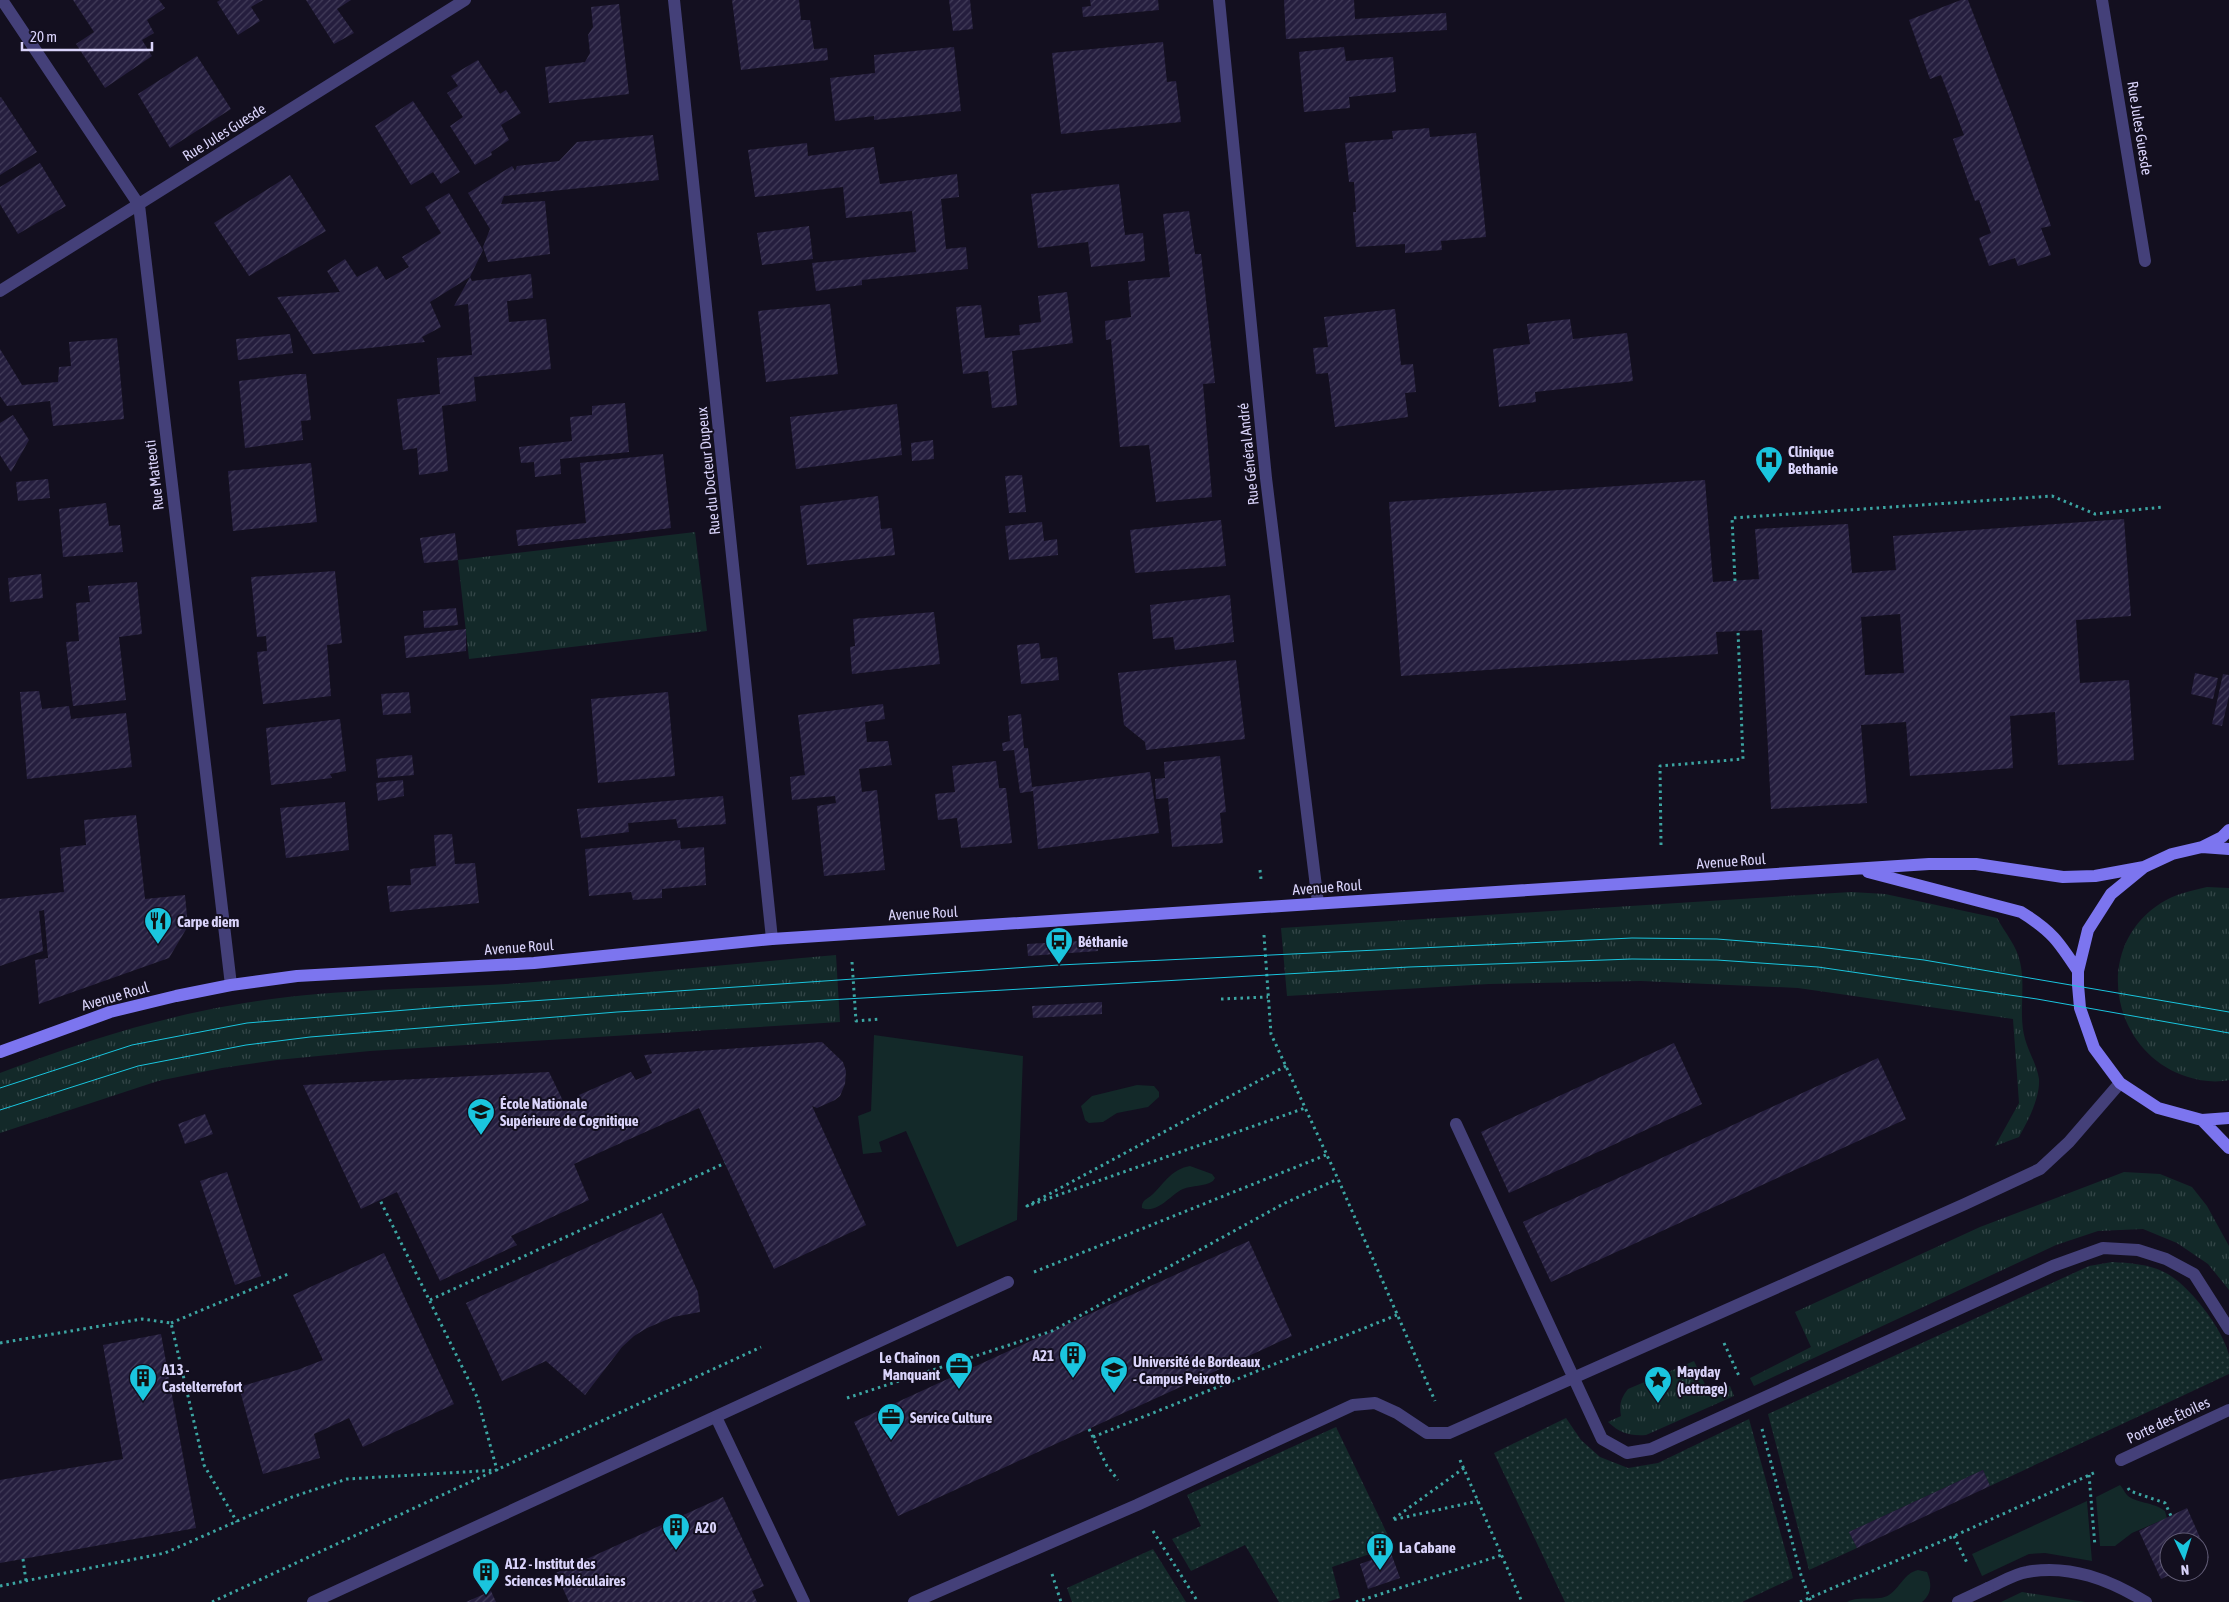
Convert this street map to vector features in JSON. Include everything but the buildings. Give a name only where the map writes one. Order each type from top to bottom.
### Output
[{"type":"main road","points":[[2202,847],[2229,830]]},
{"type":"main road","points":[[2229,849],[2202,847],[2172,854],[2144,867],[2111,894],[2088,930],[2078,971],[2080,1008],[2094,1048],[2120,1082],[2158,1108],[2202,1120],[2229,1118]]},
{"type":"main road","name":"Avenue Roul","points":[[0,1052],[110,1012],[231,985],[297,976],[534,962],[772,939],[1262,909],[1318,903],[1929,864],[1976,864],[2063,877],[2095,876],[2144,867]]},
{"type":"main road","name":"Avenue Roul","points":[[1859,869],[2021,912],[2040,923],[2056,938],[2078,971]]},
{"type":"main road","points":[[2202,1120],[2229,1148]]},
{"type":"street","name":"Rue Matteoti","points":[[2,0],[139,205],[231,985]]},
{"type":"street","name":"Rue Jules Guesde","points":[[0,291],[465,0]]},
{"type":"street","name":"Rue du Docteur Dupeux","points":[[674,0],[772,939]]},
{"type":"street","name":"Rue Général André","points":[[1219,0],[1266,478],[1318,903]]},
{"type":"street","name":"Rue Jules Guesde","points":[[2102,0],[2146,261]]},
{"type":"street","points":[[914,1602],[1137,1505],[1353,1406],[1375,1403],[1397,1413],[1427,1433],[1448,1433],[2040,1169],[2069,1142],[2120,1082]]},
{"type":"street","points":[[1456,1124],[1602,1439],[1627,1453],[1651,1449],[2053,1266],[2103,1248],[2138,1250],[2166,1259],[2194,1274],[2229,1329]]},
{"type":"street","points":[[313,1602],[1008,1282]]},
{"type":"street","name":"Porte des Étoiles","points":[[2118,1461],[2229,1410]]},
{"type":"street","points":[[716,1417],[804,1602]]},
{"type":"street","points":[[1958,1602],[2026,1572],[2064,1569],[2098,1578],[2146,1602]]},
{"type":"path","points":[[1735,581],[1732,518],[2052,496],[2096,514],[2163,507]]},
{"type":"path","points":[[1661,845],[1660,766],[1742,759],[1738,631]]},
{"type":"path","points":[[849,934],[856,1021],[880,1019]]},
{"type":"path","points":[[1221,999],[1268,997],[1271,1034],[1338,1179],[1522,1602]]},
{"type":"path","points":[[1286,1066],[1028,1206],[1305,1108]]},
{"type":"path","points":[[1008,1282],[1326,1155]]},
{"type":"path","points":[[430,1300],[725,1163]]},
{"type":"path","points":[[846,1398],[1052,1331],[1285,1203],[1338,1179]]},
{"type":"path","points":[[380,1200],[478,1397],[497,1470]]},
{"type":"path","points":[[0,1344],[142,1319],[171,1323],[288,1274]]},
{"type":"path","points":[[1093,1437],[1397,1315]]},
{"type":"path","points":[[1711,1316],[1759,1417],[1801,1574],[1810,1600]]},
{"type":"path","points":[[171,1323],[204,1465],[237,1522]]},
{"type":"path","points":[[212,1602],[761,1347]]},
{"type":"path","points":[[1089,1429],[1107,1466]]},
{"type":"path","points":[[1800,1602],[1810,1600],[2118,1461],[2130,1491],[2165,1503],[2171,1516]]},
{"type":"path","points":[[1464,1468],[1392,1520],[1478,1500]]},
{"type":"path","points":[[0,1586],[165,1553],[292,1497],[347,1480],[497,1470]]},
{"type":"path","points":[[2089,1474],[2098,1578]]},
{"type":"path","points":[[1356,1602],[1502,1556]]},
{"type":"path","points":[[23,1559],[26,1581]]},
{"type":"green space","points":[[695,532],[707,631],[469,659],[458,560]]},
{"type":"green space","points":[[2207,887],[2229,888],[2229,1080],[2219,1081],[2188,1077],[2162,1065],[2142,1046],[2127,1024],[2119,998],[2118,972],[2125,946],[2139,922],[2166,900],[2183,893]]},
{"type":"green space","points":[[1851,892],[1885,894],[1997,918],[2014,945],[2022,971],[2023,1030],[2039,1079],[2038,1094],[2030,1116],[2019,1137],[1995,1146],[2019,1103],[2013,1019],[1798,988],[1641,981],[1489,984],[1287,996],[1281,928]]},
{"type":"green space","points":[[836,955],[840,1022],[370,1051],[277,1060],[222,1068],[158,1081],[0,1133],[0,1073],[115,1033],[173,1017],[233,1005],[308,995],[496,985]]},
{"type":"green space","points":[[874,1035],[1023,1056],[1017,1220],[957,1247],[906,1131],[879,1142],[882,1152],[863,1154],[858,1116],[871,1111]]},
{"type":"green space","points":[[1137,1085],[1154,1086],[1159,1092],[1159,1097],[1148,1107],[1117,1113],[1103,1122],[1089,1123],[1085,1120],[1081,1106],[1092,1096]]},
{"type":"green space","points":[[1190,1166],[1212,1174],[1215,1178],[1206,1184],[1183,1189],[1159,1206],[1148,1209],[1142,1208],[1144,1201],[1169,1177],[1178,1170]]},
{"type":"green space","points":[[2124,1172],[2160,1174],[2192,1187],[2207,1206],[2229,1246],[2229,1290],[2208,1264],[2177,1243],[2143,1229],[2098,1231],[2056,1245],[1754,1386],[1750,1378],[1811,1347],[1795,1312],[1980,1227]]},
{"type":"green space","points":[[2112,1262],[2152,1267],[2173,1278],[2194,1296],[2212,1320],[2225,1344],[2229,1355],[2229,1374],[1990,1486],[1983,1470],[1849,1532],[1857,1548],[1809,1570],[1768,1414],[2089,1266]]},
{"type":"green space","points":[[1694,1361],[1709,1393],[1730,1386],[1734,1396],[1646,1435],[1625,1433],[1608,1422],[1621,1416],[1621,1401],[1628,1389]]},
{"type":"green space","points":[[1566,1418],[1581,1440],[1600,1457],[1628,1468],[1658,1463],[1749,1419],[1793,1578],[1742,1602],[1565,1602],[1494,1453]]},
{"type":"green space","points":[[1336,1427],[1393,1546],[1332,1567],[1340,1598],[1327,1602],[1279,1602],[1245,1545],[1191,1571],[1172,1539],[1201,1526],[1187,1495]]},
{"type":"green space","points":[[2120,1485],[2130,1498],[2161,1508],[2165,1511],[2167,1518],[2132,1533],[2115,1546],[2100,1546],[2096,1497]]},
{"type":"green space","points":[[2087,1501],[2092,1561],[2045,1553],[2029,1554],[1982,1576],[1972,1554]]},
{"type":"green space","points":[[1153,1549],[1186,1602],[1072,1602],[1067,1588]]},
{"type":"green space","points":[[1918,1570],[1927,1572],[1930,1580],[1928,1595],[1922,1602],[1847,1602],[1889,1595],[1909,1574]]},
{"type":"green space","points":[[2022,1592],[2085,1602],[2001,1602]]},
{"type":"tram line","points":[[0,1088],[132,1045],[247,1023],[443,1007],[1059,965],[1632,938],[1717,939],[1819,947],[1924,960],[2229,1012]]},
{"type":"tram line","points":[[0,1110],[138,1066],[246,1045],[310,1037],[617,1012],[1409,967],[1632,959],[1717,960],[1818,967],[2037,999],[2229,1033]]},
{"type":"place","name":"Clinique Bethanie","points":[[1769,484]]},
{"type":"place","name":"Carpe diem","points":[[158,945]]},
{"type":"place","name":"Béthanie","points":[[1059,965]]},
{"type":"place","name":"École Nationale Supérieure de Cognitique","points":[[481,1136]]},
{"type":"place","name":"A21","points":[[1073,1379]]},
{"type":"place","name":"Le Chaînon Manquant","points":[[959,1390]]},
{"type":"place","name":"Université de Bordeaux - Campus Peixotto","points":[[1114,1394]]},
{"type":"place","name":"A13 - Castelterrefort","points":[[143,1402]]},
{"type":"place","name":"Mayday (lettrage)","points":[[1658,1404]]},
{"type":"place","name":"Service Culture","points":[[891,1441]]},
{"type":"place","name":"A20","points":[[676,1551]]},
{"type":"place","name":"La Cabane","points":[[1380,1571]]},
{"type":"place","name":"A12 - Institut des Sciences Moléculaires","points":[[486,1596]]}]
